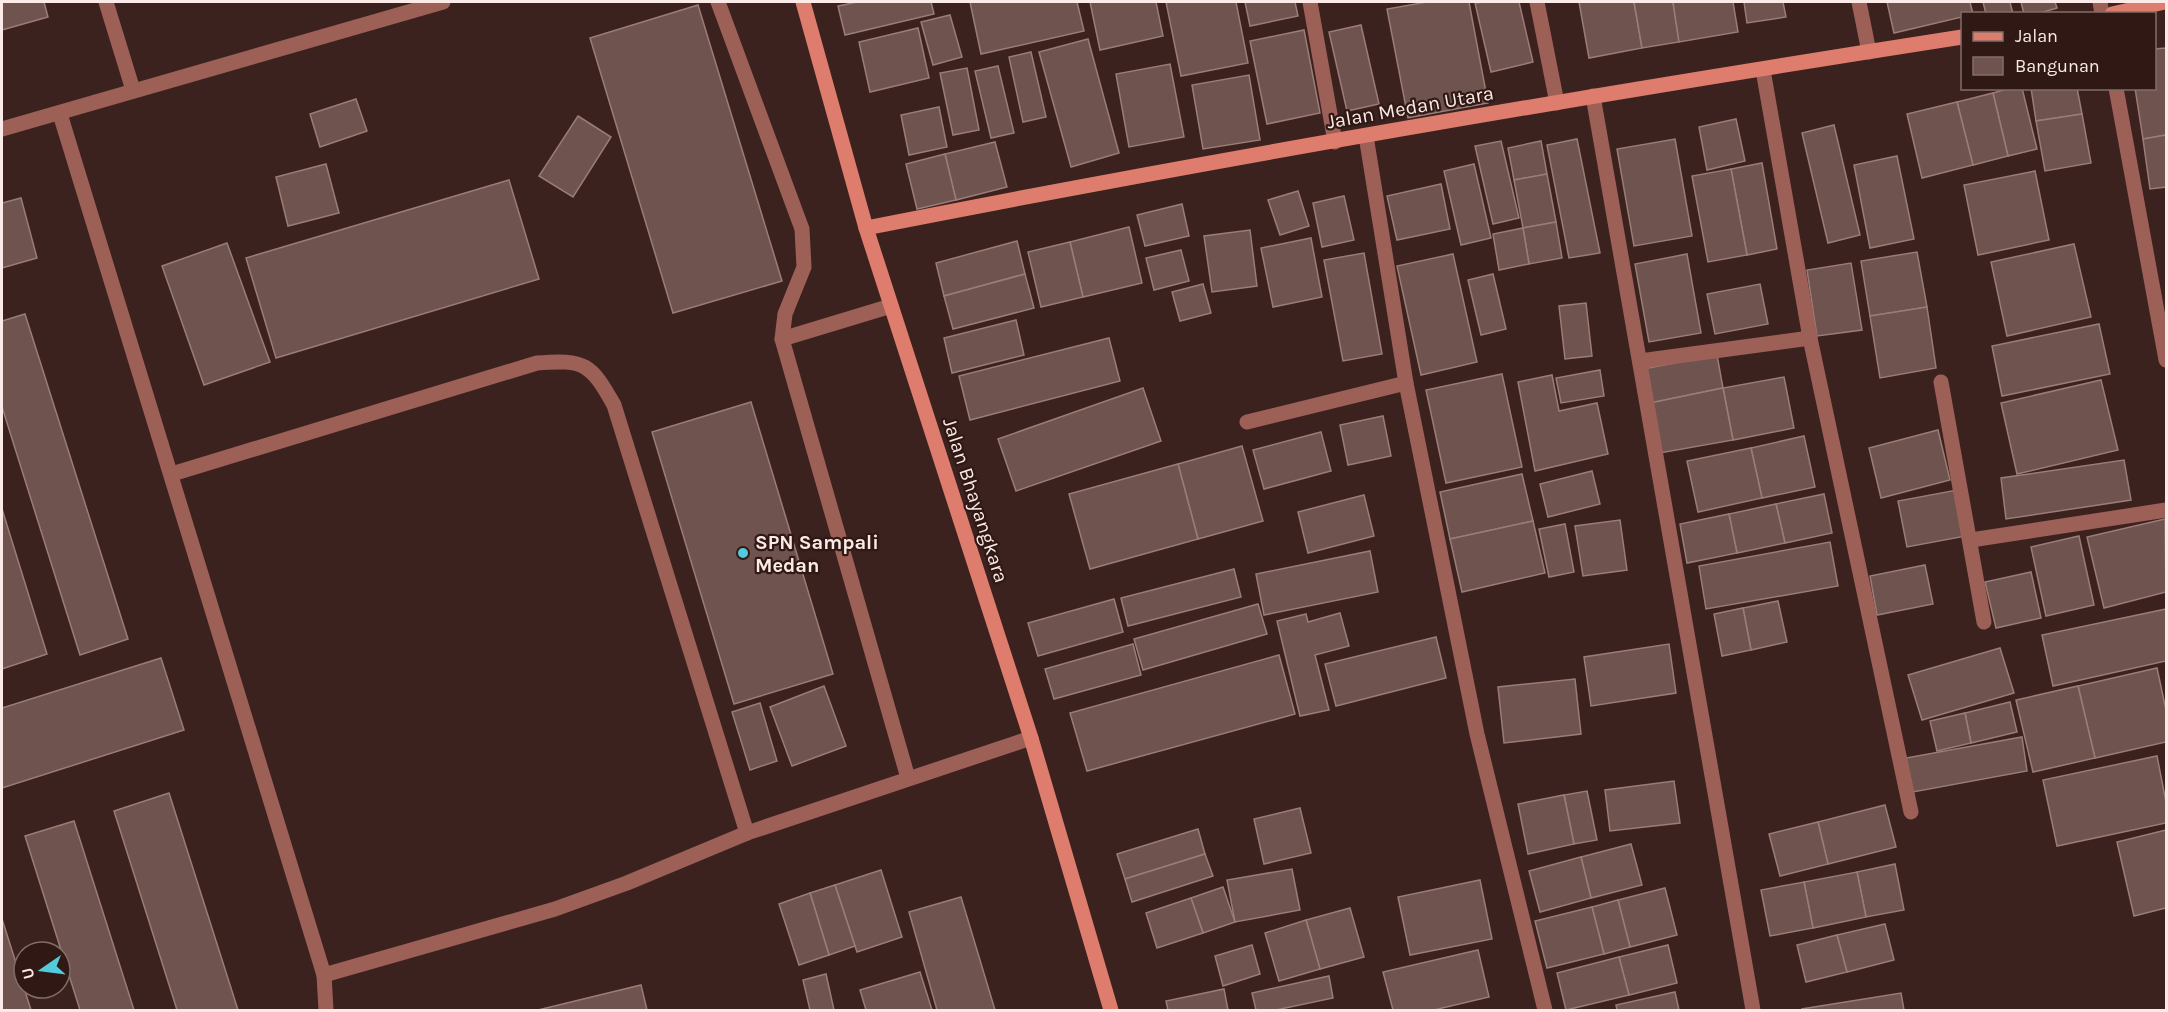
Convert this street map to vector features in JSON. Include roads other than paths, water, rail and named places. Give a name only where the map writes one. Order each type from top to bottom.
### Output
[{"type":"street","points":[[106,2],[134,90]]},
{"type":"street","points":[[718,2],[804,243],[804,267],[785,314],[782,339],[908,778]]},
{"type":"street","name":"Jalan Bhayangkara","points":[[803,2],[866,228],[1031,738],[1112,1011]]},
{"type":"street","points":[[1310,2],[1335,142]]},
{"type":"street","points":[[1537,2],[1557,103]]},
{"type":"street","points":[[1859,2],[1869,52]]},
{"type":"street","points":[[2121,12],[2165,2]]},
{"type":"street","points":[[2,129],[60,114],[134,90],[435,3]]},
{"type":"street","name":"Jalan Medan Utara","points":[[866,228],[1095,183],[1593,96],[1961,37]]},
{"type":"street","points":[[1763,70],[1810,338],[1911,812]]},
{"type":"street","points":[[2116,90],[2165,343],[2166,360]]},
{"type":"street","points":[[1593,96],[1753,1011]]},
{"type":"street","points":[[60,114],[324,975],[326,1011]]},
{"type":"street","points":[[1366,136],[1406,383],[1477,734],[1545,1011]]},
{"type":"street","points":[[782,339],[891,306]]},
{"type":"street","points":[[1640,361],[1810,338]]},
{"type":"street","points":[[172,474],[537,363],[561,361],[581,364],[597,375],[614,405],[747,833]]},
{"type":"street","points":[[1941,382],[1984,622]]},
{"type":"street","points":[[1247,422],[1406,383]]},
{"type":"street","points":[[1971,540],[2166,510]]},
{"type":"street","points":[[324,975],[555,909],[627,883],[747,833],[1031,738]]},
{"type":"place","name":"SPN Sampali Medan","points":[[743,553]]}]
